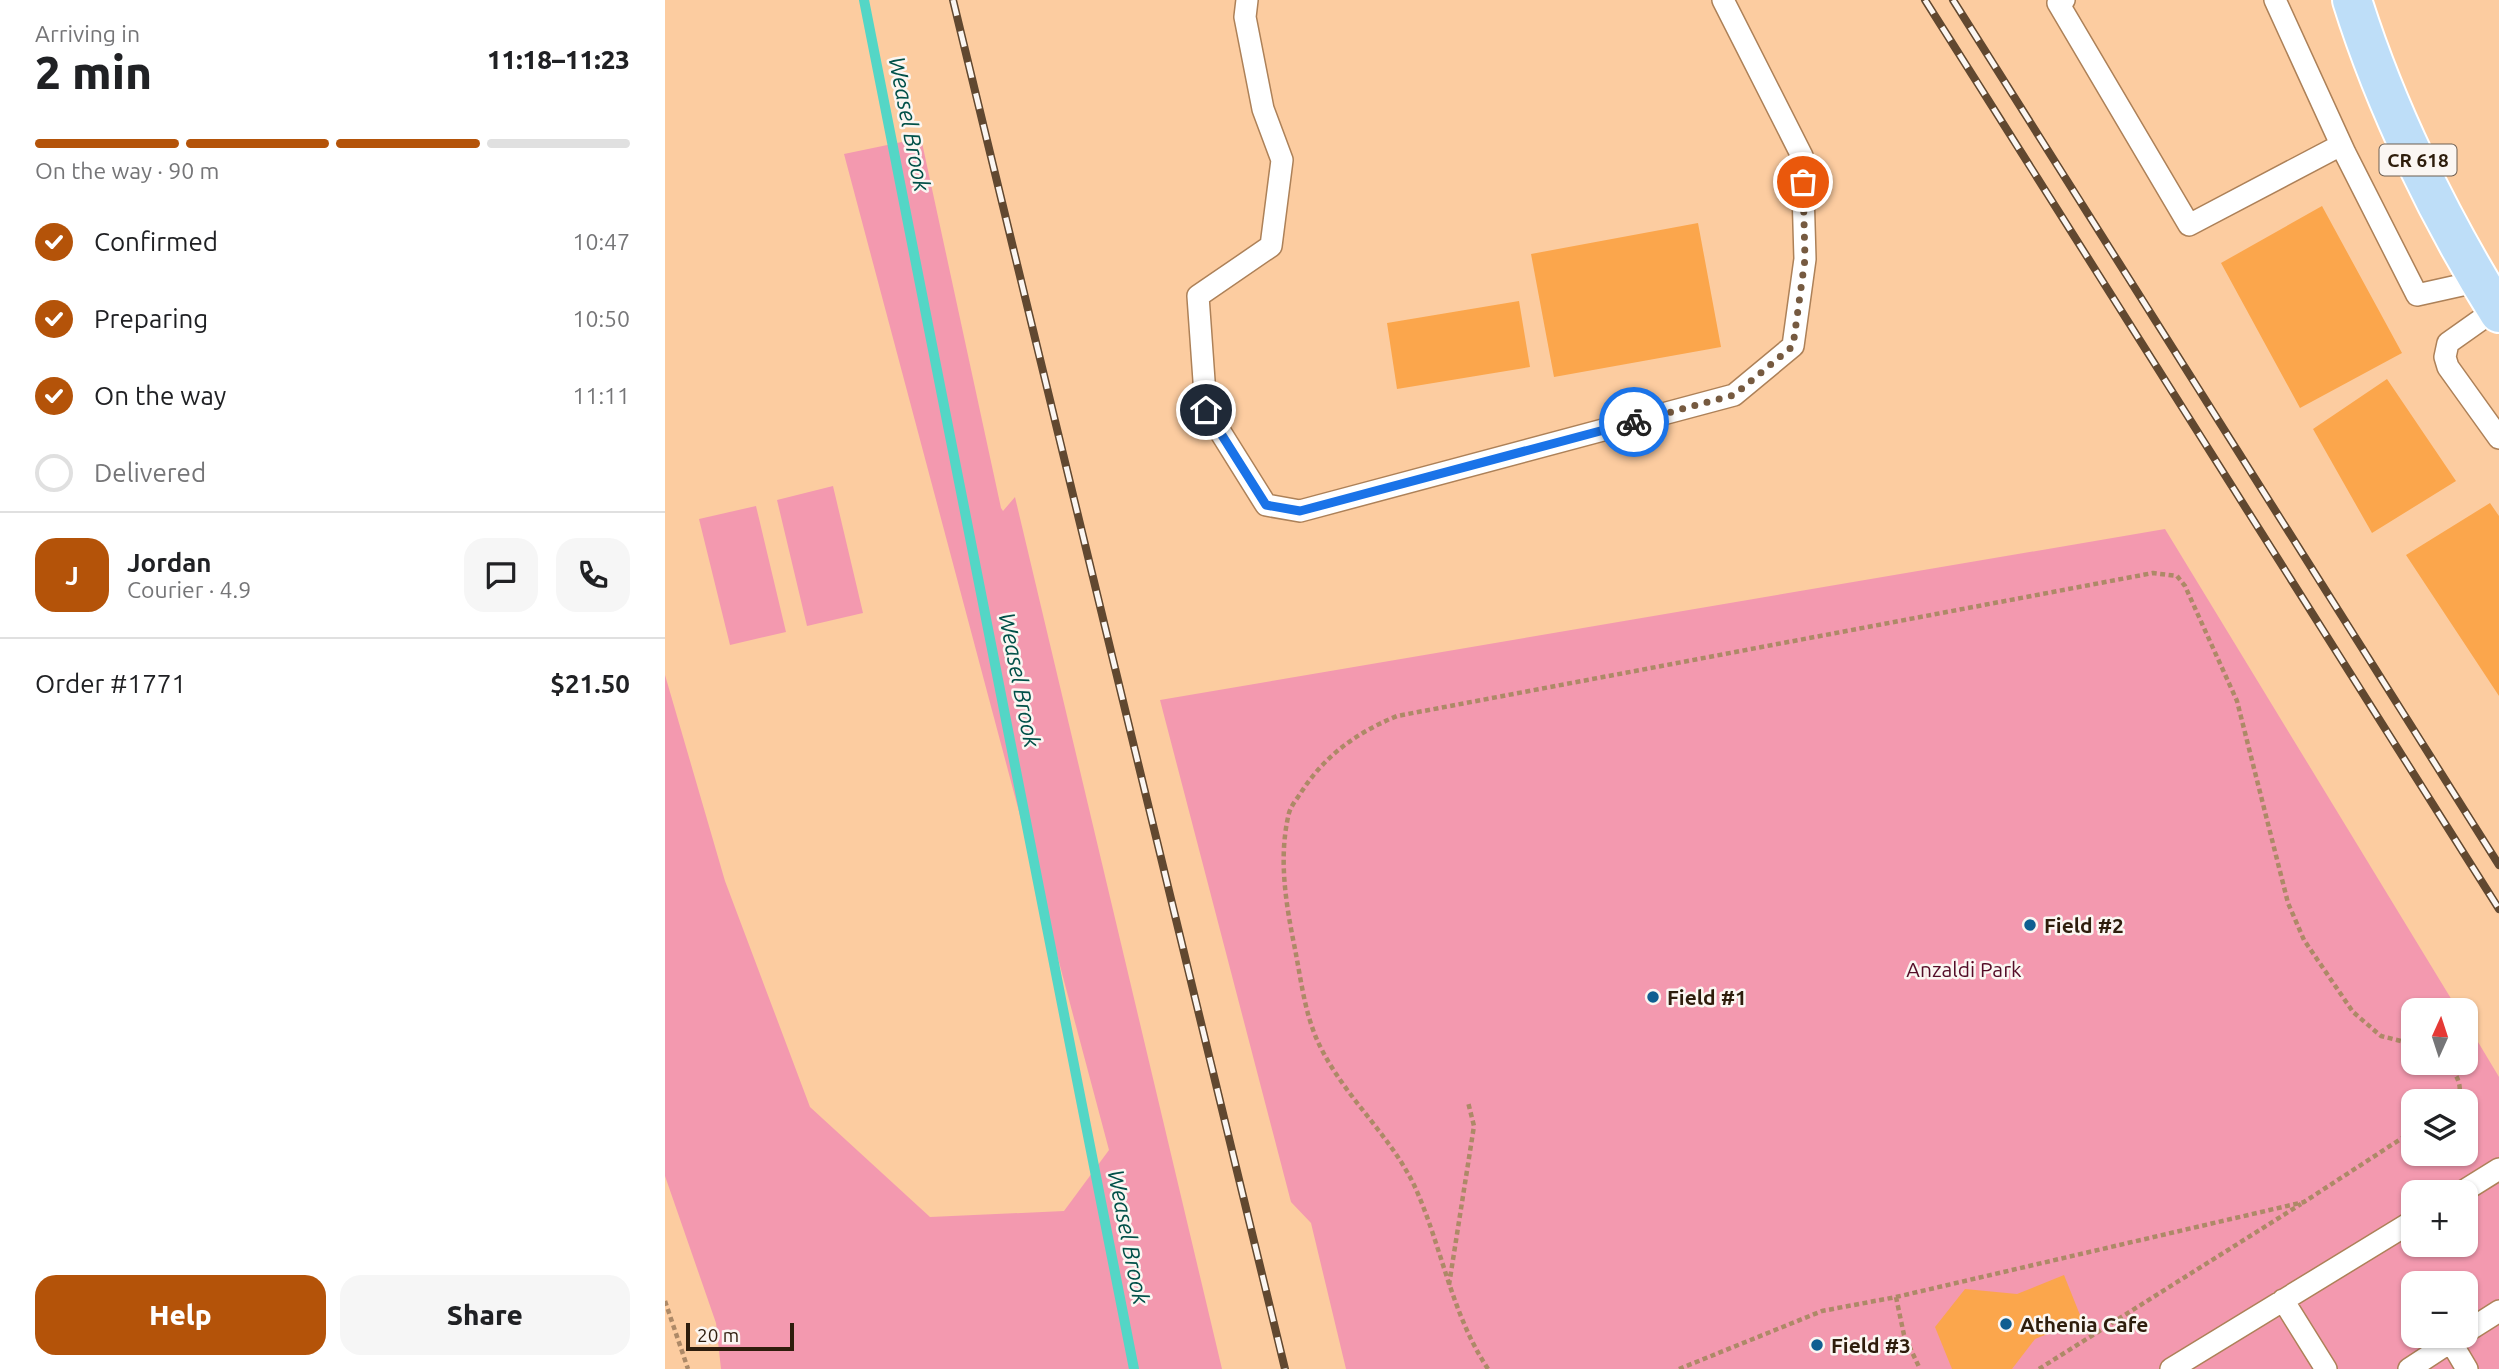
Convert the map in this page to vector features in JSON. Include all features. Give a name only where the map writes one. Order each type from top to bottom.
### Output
[{"type":"main road","name":"CR 618","points":[[2352,0],[2405,134],[2492,301]]},
{"type":"lane","points":[[1247,0],[1245,17],[1263,109],[1282,160],[1272,246],[1198,296],[1206,410],[1266,505],[1300,511],[1734,395],[1793,346],[1805,259],[1802,156],[1723,0]]},
{"type":"lane","points":[[2064,0],[2059,3],[2189,225],[2343,149]]},
{"type":"lane","points":[[2275,0],[2343,149],[2417,295],[2492,301]]},
{"type":"lane","points":[[2492,301],[2448,343],[2445,357],[2448,367],[2499,438]]},
{"type":"lane","points":[[2478,1182],[2499,1169]]},
{"type":"lane","points":[[2171,1369],[2401,1228]]},
{"type":"lane","points":[[2283,1300],[2326,1369]]},
{"type":"lane","points":[[2478,1324],[2499,1311]]},
{"type":"lane","points":[[2409,1369],[2441,1348]]},
{"type":"lane","points":[[2462,1348],[2467,1369]]},
{"type":"path","points":[[1488,1369],[1472,1345],[1415,1188],[1391,1145],[1356,1104],[1318,1041],[1305,999],[1283,892],[1289,811],[1311,777],[1335,752],[1364,730],[1397,716],[2153,573],[2177,576],[2185,586],[2237,701],[2288,902],[2304,940],[2353,1012],[2381,1037],[2401,1041]]},
{"type":"path","points":[[1449,1286],[1474,1126],[1468,1102]]},
{"type":"path","points":[[2039,1369],[2401,1139]]},
{"type":"path","points":[[1679,1369],[1822,1311],[1896,1297],[2304,1202]]},
{"type":"path","points":[[1896,1297],[1904,1335],[1920,1369]]},
{"type":"path","points":[[665,1301],[688,1369]]},
{"type":"green space","points":[[921,138],[1001,508],[1003,511],[1015,497],[1222,1369],[721,1369],[716,1323],[665,1176],[665,675],[725,881],[810,1107],[930,1217],[1064,1211],[1109,1150],[844,154]]},
{"type":"green space","points":[[833,486],[863,613],[807,626],[777,500]]},
{"type":"green space","points":[[756,506],[786,632],[730,645],[699,519]]},
{"type":"green space","name":"Anzaldi Park","points":[[2165,529],[2451,998],[2401,998],[2401,1075],[2478,1075],[2478,1042],[2499,1077],[2499,1369],[1346,1369],[1311,1223],[1291,1202],[1160,700]]},
{"type":"building","points":[[2322,206],[2402,353],[2300,408],[2221,263]]},
{"type":"building","points":[[1698,223],[1721,347],[1554,377],[1531,254]]},
{"type":"building","points":[[1519,301],[1530,367],[1397,389],[1387,323]]},
{"type":"building","points":[[2387,379],[2456,481],[2372,533],[2313,429]]},
{"type":"building","points":[[2490,503],[2499,516],[2499,696],[2406,555]]},
{"type":"building","name":"Athenia Cafe","points":[[2064,1275],[2082,1320],[2035,1339],[2012,1369],[1952,1369],[1935,1327],[1965,1289],[2017,1294]]},
{"type":"waterway","name":"Weasel Brook","points":[[864,0],[1134,1369]]},
{"type":"railway","points":[[953,0],[1285,1369]]},
{"type":"railway","points":[[1925,0],[2499,909]]},
{"type":"railway","points":[[1953,0],[2499,865]]},
{"type":"way so far","points":[[1634,422],[1734,395],[1793,346],[1805,259],[1803,182]]},
{"type":"place","name":"Field #2","points":[[2030,925]]},
{"type":"place","name":"Field #1","points":[[1653,997]]},
{"type":"place","name":"Athenia Cafe","points":[[2006,1324]]},
{"type":"place","name":"Field #3","points":[[1817,1345]]},
{"type":"route","points":[[1206,410],[1266,505],[1300,511],[1634,422]]}]
